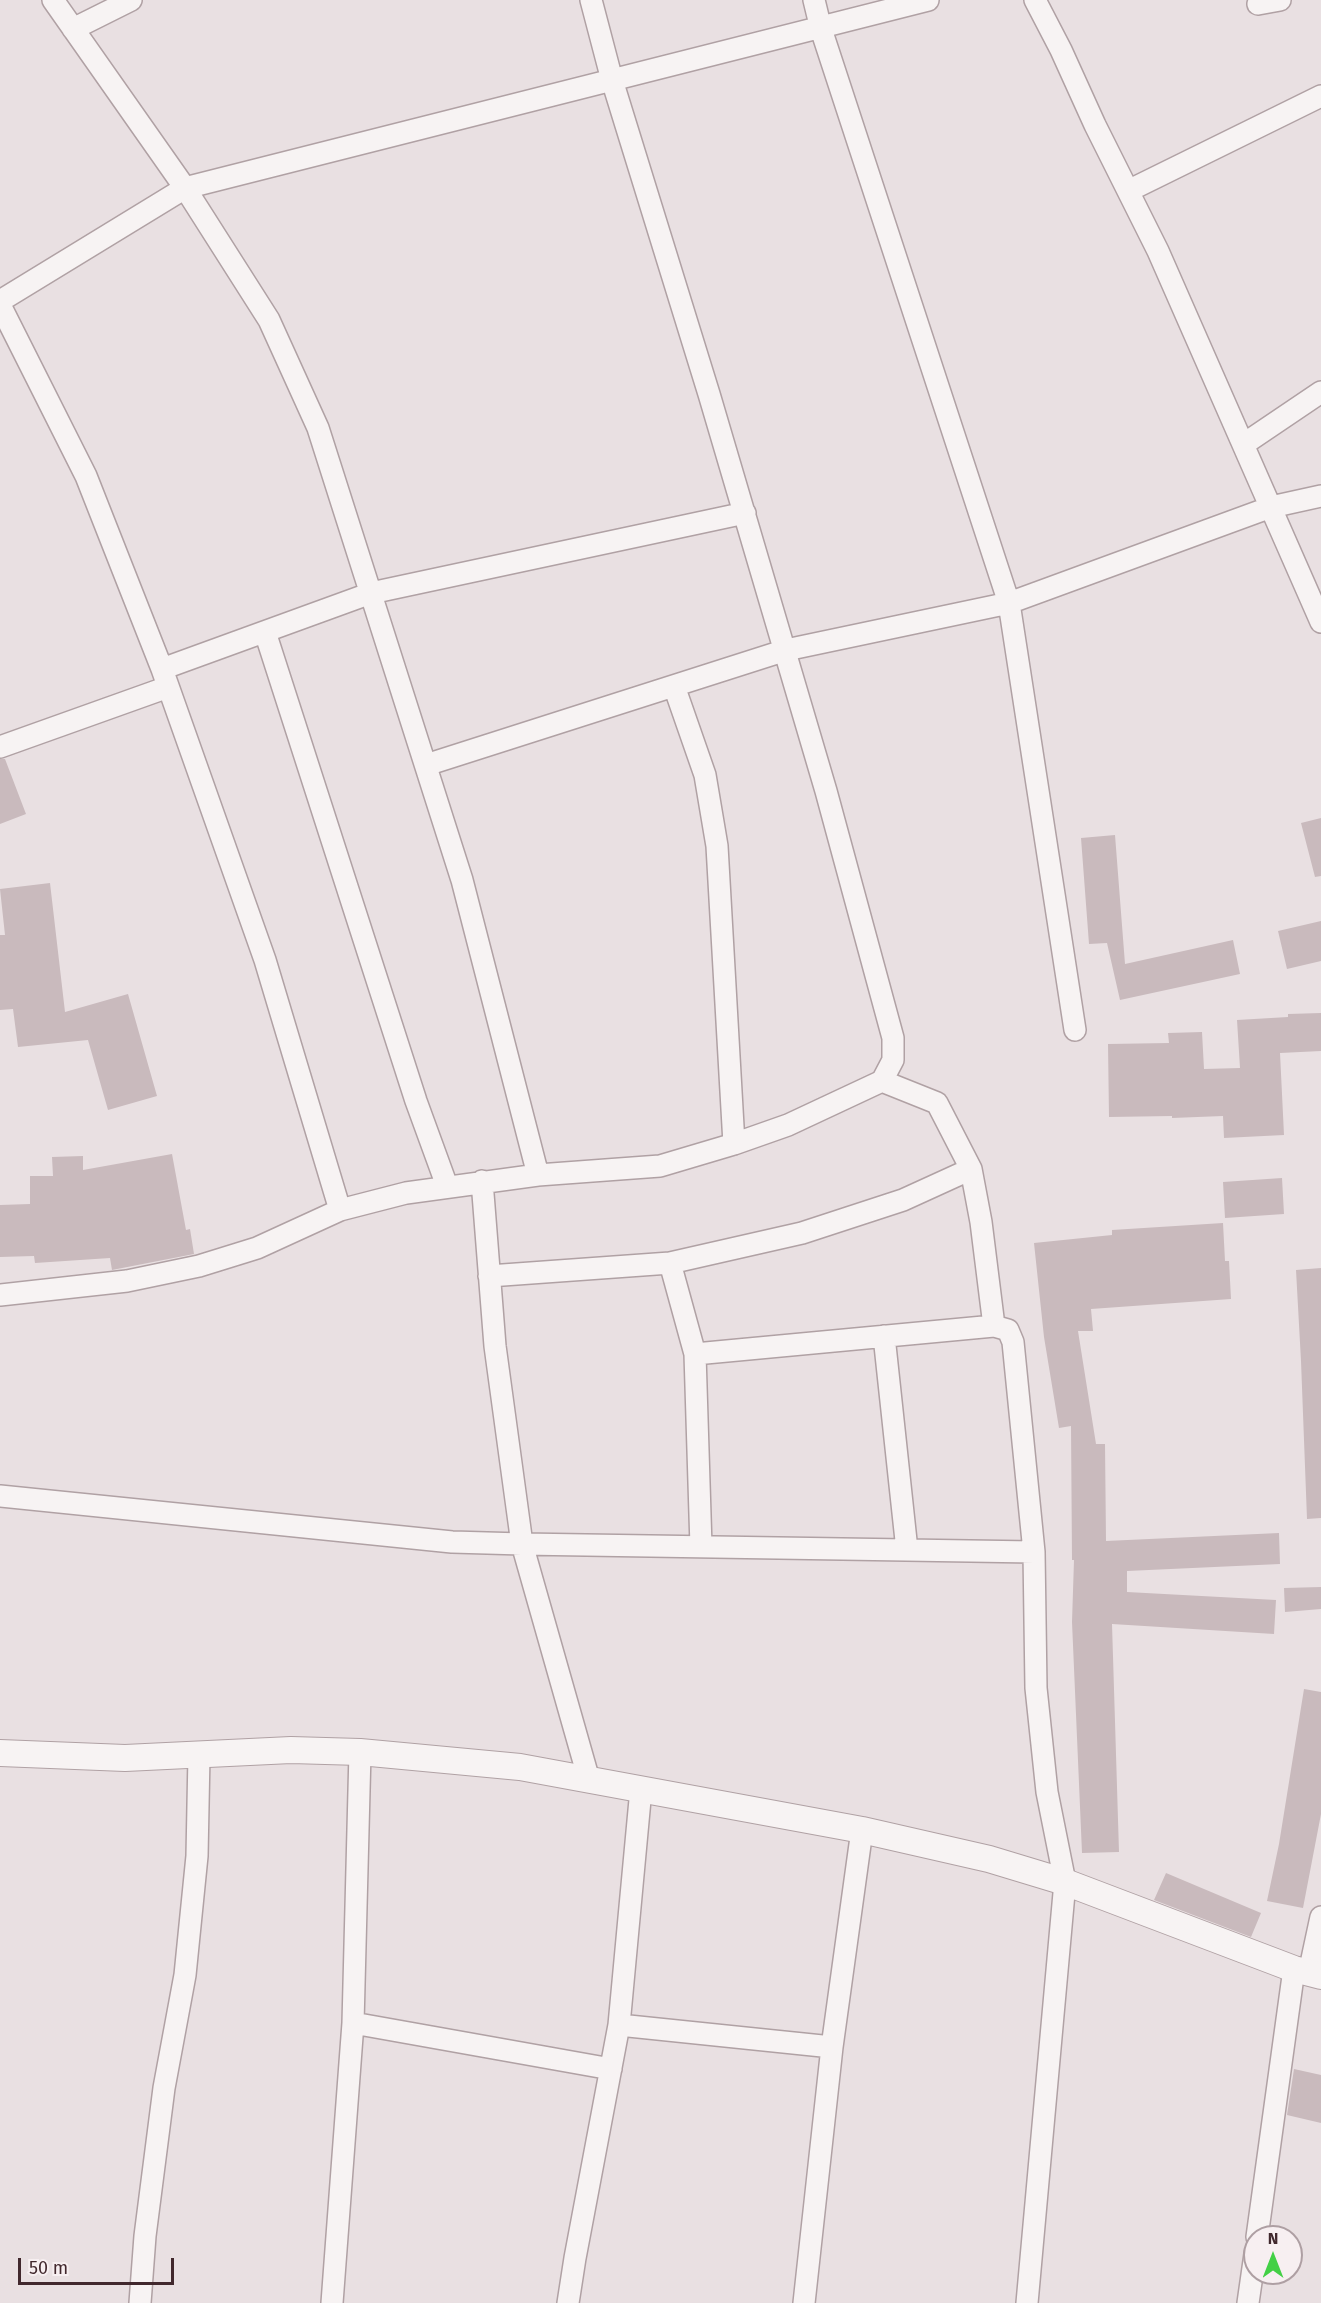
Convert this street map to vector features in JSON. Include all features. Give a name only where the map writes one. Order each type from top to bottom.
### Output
[{"type":"street","points":[[53,0],[185,188],[269,320],[318,428],[462,880],[538,1175]]},
{"type":"street","points":[[73,29],[131,0]]},
{"type":"street","points":[[0,1296],[127,1281],[199,1266],[257,1248],[340,1210],[406,1193],[538,1175],[660,1166],[788,1125],[882,1081],[893,1060],[893,1038],[786,650],[612,80],[591,0]]},
{"type":"street","points":[[814,0],[820,29],[1009,603],[1075,1030]]},
{"type":"street","points":[[340,1210],[265,960],[165,678],[86,476],[0,303],[185,188],[928,0]]},
{"type":"street","points":[[1035,0],[1158,251],[1271,507],[1317,600],[1321,622]]},
{"type":"street","points":[[1258,4],[1280,0]]},
{"type":"street","points":[[1128,191],[1321,96]]},
{"type":"street","points":[[1244,444],[1321,392]]},
{"type":"street","points":[[426,765],[786,650],[1009,603],[1271,507],[1321,496]]},
{"type":"street","points":[[0,747],[165,678],[265,632],[371,593],[744,513]]},
{"type":"street","points":[[265,632],[416,1101],[447,1186]]},
{"type":"street","points":[[674,686],[705,775],[717,846],[734,1144]]},
{"type":"street","points":[[882,1081],[937,1103],[971,1169],[981,1222],[994,1326]]},
{"type":"street","points":[[489,1276],[670,1263],[801,1233],[903,1200],[971,1169]]},
{"type":"street","points":[[482,1181],[495,1346],[522,1544],[589,1780]]},
{"type":"street","points":[[670,1263],[695,1354],[701,1547]]},
{"type":"street","points":[[695,1354],[994,1326],[1008,1330],[1013,1342],[1034,1552],[1036,1688],[1047,1792],[1065,1882],[1027,2303]]},
{"type":"street","points":[[884,1336],[907,1550]]},
{"type":"street","points":[[0,1496],[452,1542],[1034,1552]]},
{"type":"street","points":[[0,1753],[125,1758],[291,1750],[360,1752],[520,1767],[862,1830],[989,1858],[1065,1882],[1308,1973]]},
{"type":"street","points":[[332,2303],[353,2023],[360,1752]]},
{"type":"street","points":[[140,2303],[145,2236],[164,2088],[185,1975],[196,1856],[199,1755]]},
{"type":"street","points":[[568,2303],[574,2258],[619,2025],[641,1789]]},
{"type":"street","points":[[804,2303],[832,2047],[862,1830]]},
{"type":"street","points":[[1259,2225],[1321,1917]]},
{"type":"street","points":[[353,2023],[611,2069]]},
{"type":"street","points":[[619,2025],[832,2047]]},
{"type":"street","points":[[1248,2303],[1251,2285]]},
{"type":"building","points":[[0,759],[5,759],[26,814],[0,824]]},
{"type":"building","points":[[1321,818],[1321,876],[1315,877],[1301,823]]},
{"type":"building","points":[[1115,835],[1125,964],[1233,940],[1240,974],[1120,1000],[1107,943],[1089,944],[1081,838]]},
{"type":"building","points":[[50,883],[65,1012],[128,994],[157,1096],[108,1110],[88,1040],[18,1047],[13,1009],[0,1010],[0,935],[5,935],[0,889]]},
{"type":"building","points":[[1321,921],[1321,961],[1287,969],[1278,931]]},
{"type":"building","points":[[1321,1013],[1321,1051],[1280,1053],[1284,1135],[1224,1138],[1223,1116],[1109,1117],[1108,1044],[1169,1043],[1168,1033],[1202,1032],[1204,1069],[1240,1068],[1237,1020]]},
{"type":"building","points":[[172,1154],[186,1230],[190,1229],[194,1254],[112,1270],[110,1258],[35,1263],[34,1256],[0,1257],[0,1205],[30,1204],[30,1176],[53,1176],[52,1157],[83,1156],[83,1170]]},
{"type":"building","points":[[1282,1178],[1284,1214],[1225,1218],[1223,1182]]},
{"type":"building","points":[[1223,1223],[1225,1261],[1229,1261],[1231,1299],[1091,1309],[1093,1331],[1078,1331],[1096,1444],[1105,1444],[1106,1541],[1279,1533],[1280,1564],[1127,1571],[1127,1592],[1276,1600],[1274,1634],[1112,1624],[1119,1852],[1082,1853],[1072,1622],[1074,1560],[1072,1560],[1071,1426],[1059,1428],[1044,1337],[1034,1243],[1112,1235],[1112,1230]]},
{"type":"building","points":[[1321,1268],[1321,1518],[1307,1519],[1296,1270]]},
{"type":"building","points":[[1321,1587],[1321,1609],[1285,1612],[1284,1588]]},
{"type":"building","points":[[1304,1689],[1321,1692],[1321,1814],[1303,1908],[1267,1901],[1279,1844]]},
{"type":"building","points":[[1166,1873],[1261,1913],[1251,1937],[1154,1900]]},
{"type":"building","points":[[1294,2069],[1321,2075],[1321,2123],[1287,2115]]}]
